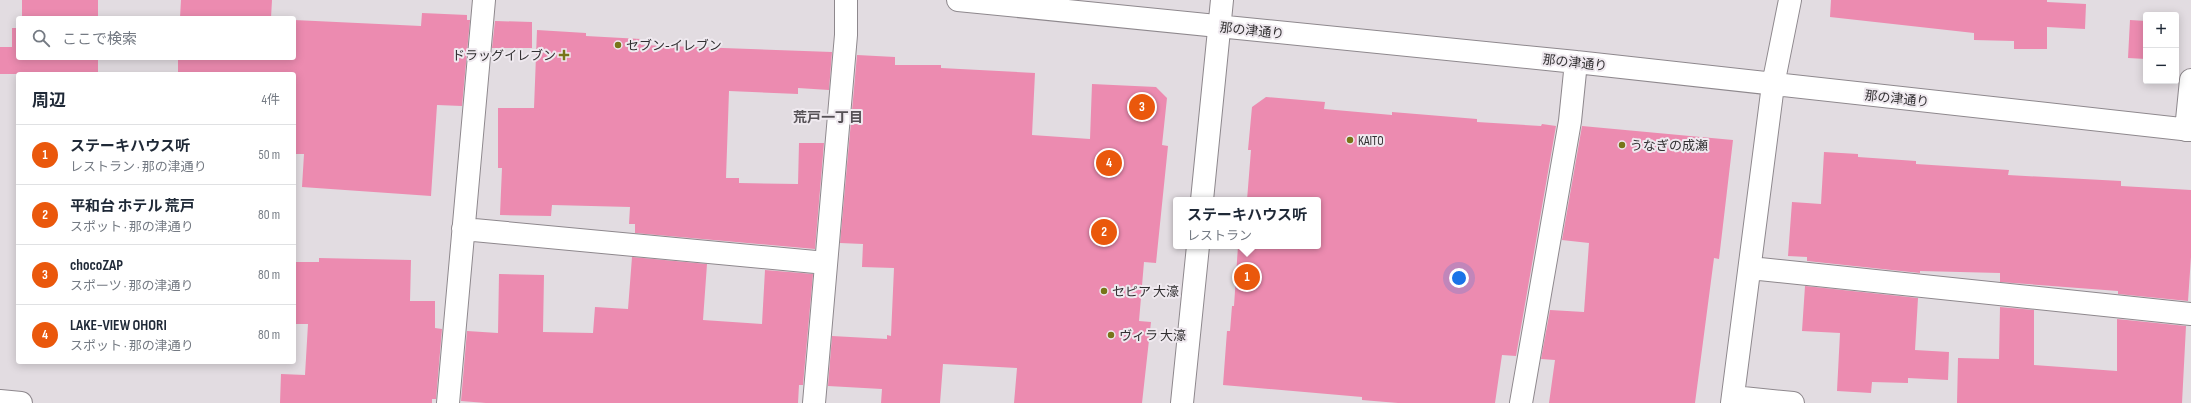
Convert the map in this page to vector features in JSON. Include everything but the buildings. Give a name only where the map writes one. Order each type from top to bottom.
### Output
[{"type":"street","points":[[448,403],[484,0]]},
{"type":"street","points":[[814,403],[846,35],[846,0]]},
{"type":"street","name":"那の津通り","points":[[958,0],[1576,62],[2188,130]]},
{"type":"street","points":[[1202,197],[1222,0]]},
{"type":"street","points":[[1790,0],[1773,85],[1732,400],[1793,403]]},
{"type":"street","points":[[1521,403],[1570,121],[1576,62]]},
{"type":"street","points":[[2188,130],[2191,80]]},
{"type":"street","points":[[463,229],[826,263]]},
{"type":"street","points":[[1182,403],[1198,249]]},
{"type":"street","points":[[1750,268],[2191,314]]},
{"type":"street","points":[[0,401],[21,403]]},
{"type":"place","name":"セブン-イレブン","points":[[618,45]]},
{"type":"place","name":"ドラッグイレブン","points":[[564,55]]},
{"type":"place","name":"chocoZAP","points":[[1142,107]]},
{"type":"place","name":"KAITO","points":[[1350,140]]},
{"type":"place","name":"うなぎの成瀬","points":[[1622,145]]},
{"type":"place","name":"LAKE-VIEW OHORI","points":[[1109,163]]},
{"type":"place","name":"平和台 ホテル 荒戸","points":[[1104,232]]},
{"type":"place","name":"ステーキハウス听","points":[[1247,277]]},
{"type":"place","name":"セピア 大濠","points":[[1104,291]]},
{"type":"place","name":"ヴィラ 大濠","points":[[1111,335]]},
{"type":"district","name":"荒戸一丁目","points":[[828,117]]}]
